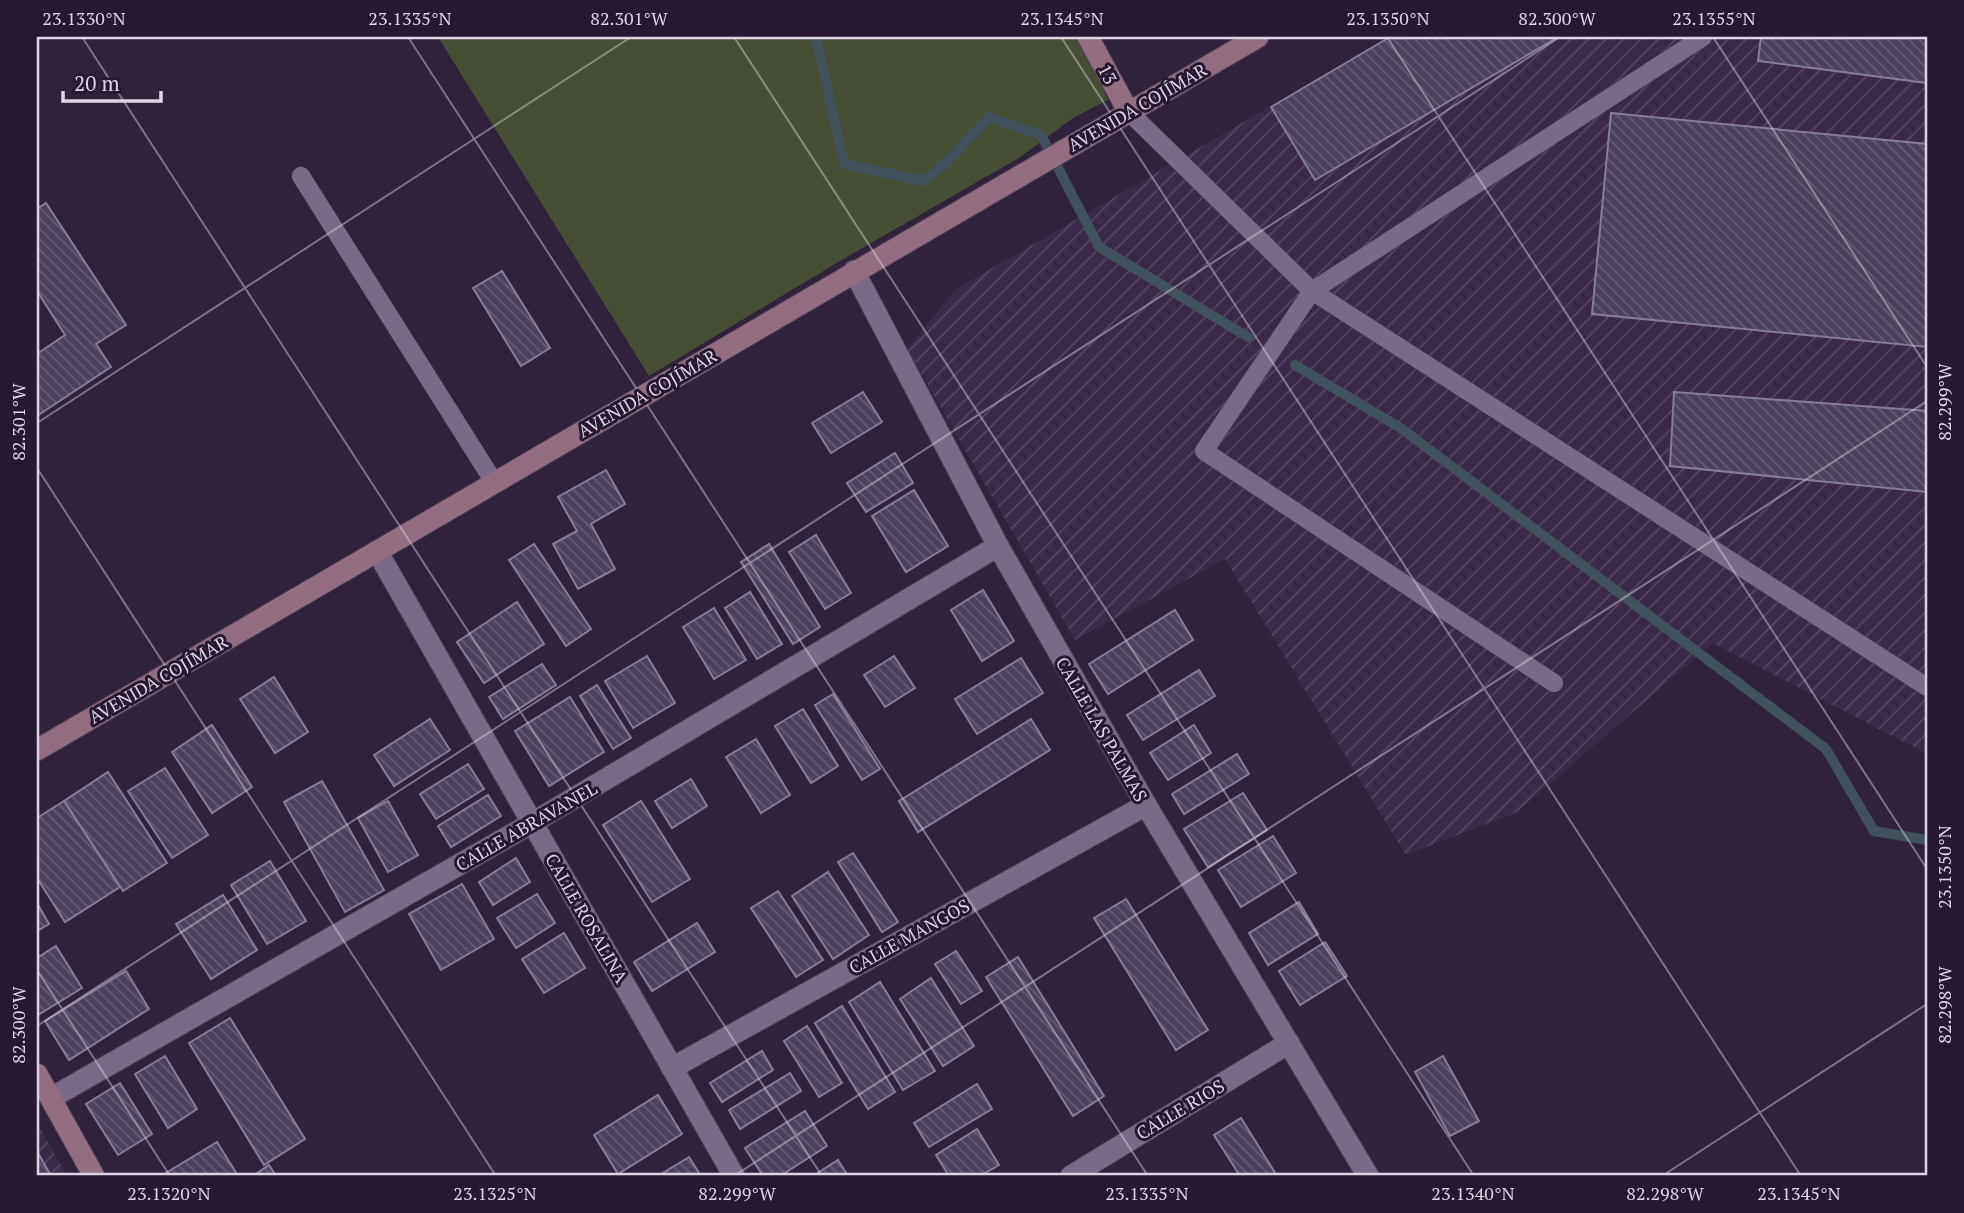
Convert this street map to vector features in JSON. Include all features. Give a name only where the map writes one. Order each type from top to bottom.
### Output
[{"type":"main road","name":"13","points":[[1088,37],[1128,111]]},
{"type":"main road","name":"AVENIDA COJÍMAR","points":[[37,750],[1258,37]]},
{"type":"main road","points":[[37,1074],[94,1176]]},
{"type":"street","name":"CALLE LAS PALMAS","points":[[854,271],[998,546],[1146,805],[1368,1176]]},
{"type":"street","name":"CALLE ABRAVANEL","points":[[51,1098],[532,823],[998,546]]},
{"type":"street","name":"CALLE ROSALINA","points":[[377,551],[734,1176]]},
{"type":"street","name":"CALLE MANGOS","points":[[672,1068],[1146,805]]},
{"type":"street","name":"CALLE RIOS","points":[[1071,1176],[1289,1043]]},
{"type":"lane","points":[[1554,683],[1204,451],[1312,290],[1703,37]]},
{"type":"lane","points":[[1128,111],[1312,290],[1927,687]]},
{"type":"lane","points":[[301,176],[494,482]]},
{"type":"shaded area","points":[[1390,37],[1927,37],[1927,754],[1713,643],[1517,812],[1406,855],[1225,559],[1075,640],[907,349],[956,289]]},
{"type":"shaded area","points":[[37,1123],[67,1176],[37,1176]]},
{"type":"green space","points":[[438,37],[1079,37],[1108,100],[1073,118],[1019,158],[845,258],[649,376]]},
{"type":"building","points":[[1390,37],[1558,37],[1315,180],[1271,107]]},
{"type":"building","points":[[1761,37],[1927,37],[1927,83],[1758,61]]},
{"type":"building","points":[[1611,113],[1927,144],[1927,347],[1592,314]]},
{"type":"building","points":[[46,203],[126,325],[96,344],[111,367],[37,416],[37,354],[65,335],[37,291],[37,209]]},
{"type":"building","points":[[502,271],[550,348],[521,366],[473,288]]},
{"type":"building","points":[[863,392],[882,422],[831,453],[812,423]]},
{"type":"building","points":[[1674,392],[1927,411],[1927,492],[1670,466]]},
{"type":"building","points":[[895,453],[913,483],[866,512],[847,483]]},
{"type":"building","points":[[606,470],[625,504],[591,524],[615,569],[578,589],[553,544],[577,531],[558,497]]},
{"type":"building","points":[[914,490],[948,546],[906,572],[872,516]]},
{"type":"building","points":[[816,535],[851,593],[825,609],[789,552]]},
{"type":"building","points":[[534,544],[591,629],[566,646],[509,560]]},
{"type":"building","points":[[769,544],[820,627],[793,644],[741,562]]},
{"type":"building","points":[[983,590],[1014,641],[982,661],[951,610]]},
{"type":"building","points":[[750,592],[782,644],[757,659],[725,608]]},
{"type":"building","points":[[517,602],[544,644],[484,683],[457,642]]},
{"type":"building","points":[[714,608],[746,660],[714,679],[683,627]]},
{"type":"building","points":[[1175,610],[1193,640],[1108,694],[1089,664]]},
{"type":"building","points":[[647,656],[675,703],[633,728],[605,681]]},
{"type":"building","points":[[894,656],[915,688],[885,707],[864,675]]},
{"type":"building","points":[[1021,658],[1043,693],[977,734],[955,699]]},
{"type":"building","points":[[542,664],[556,685],[503,719],[489,697]]},
{"type":"building","points":[[1199,670],[1215,696],[1143,740],[1127,715]]},
{"type":"building","points":[[274,677],[308,732],[275,753],[240,699]]},
{"type":"building","points":[[597,685],[631,738],[613,749],[580,696]]},
{"type":"building","points":[[833,694],[880,769],[862,780],[815,705]]},
{"type":"building","points":[[570,697],[604,752],[549,786],[515,731]]},
{"type":"building","points":[[803,709],[838,766],[811,783],[775,726]]},
{"type":"building","points":[[430,719],[450,750],[394,786],[374,755]]},
{"type":"building","points":[[1031,719],[1050,750],[918,832],[899,801]]},
{"type":"building","points":[[212,725],[252,787],[212,813],[172,752]]},
{"type":"building","points":[[1194,725],[1211,753],[1168,780],[1150,753]]},
{"type":"building","points":[[756,739],[790,795],[761,813],[726,757]]},
{"type":"building","points":[[1237,754],[1249,774],[1184,814],[1172,794]]},
{"type":"building","points":[[468,764],[484,789],[436,819],[420,794]]},
{"type":"building","points":[[165,768],[208,835],[172,858],[128,791]]},
{"type":"building","points":[[108,772],[167,863],[123,891],[64,801]]},
{"type":"building","points":[[691,779],[707,806],[672,828],[655,801]]},
{"type":"building","points":[[322,781],[384,890],[345,912],[284,802]]},
{"type":"building","points":[[1243,793],[1267,830],[1208,867],[1184,829]]},
{"type":"building","points":[[488,795],[501,816],[451,847],[438,826]]},
{"type":"building","points":[[64,801],[120,887],[65,922],[37,878],[37,818]]},
{"type":"building","points":[[388,801],[418,855],[388,872],[358,818]]},
{"type":"building","points":[[641,801],[690,879],[652,902],[603,825]]},
{"type":"building","points":[[1273,836],[1296,873],[1241,907],[1218,870]]},
{"type":"building","points":[[853,853],[898,922],[882,932],[838,862]]},
{"type":"building","points":[[516,858],[530,882],[493,905],[479,882]]},
{"type":"building","points":[[270,861],[306,921],[267,944],[231,885]]},
{"type":"building","points":[[828,872],[869,935],[833,959],[792,896]]},
{"type":"building","points":[[462,884],[494,939],[441,970],[409,914]]},
{"type":"building","points":[[778,891],[823,960],[796,977],[751,908]]},
{"type":"building","points":[[537,894],[555,923],[516,948],[497,918]]},
{"type":"building","points":[[223,895],[257,950],[211,979],[176,924]]},
{"type":"building","points":[[1126,899],[1208,1030],[1176,1050],[1094,918]]},
{"type":"building","points":[[1299,902],[1318,934],[1268,965],[1249,933]]},
{"type":"building","points":[[37,903],[49,924],[37,931]]},
{"type":"building","points":[[697,923],[715,952],[652,991],[634,962]]},
{"type":"building","points":[[564,933],[585,968],[544,993],[522,959]]},
{"type":"building","points":[[1325,942],[1347,976],[1300,1005],[1279,971]]},
{"type":"building","points":[[56,946],[82,988],[38,1015],[37,958]]},
{"type":"building","points":[[956,951],[982,991],[961,1004],[935,964]]},
{"type":"building","points":[[1018,957],[1104,1096],[1073,1116],[986,977]]},
{"type":"building","points":[[126,971],[149,1009],[69,1060],[45,1021]]},
{"type":"building","points":[[931,978],[974,1046],[943,1066],[900,999]]},
{"type":"building","points":[[880,982],[935,1071],[903,1090],[849,1002]]},
{"type":"building","points":[[842,1006],[895,1092],[868,1109],[815,1023]]},
{"type":"building","points":[[230,1018],[305,1139],[264,1165],[189,1043]]},
{"type":"building","points":[[807,1026],[842,1083],[819,1097],[784,1041]]},
{"type":"building","points":[[762,1051],[773,1070],[722,1102],[710,1083]]},
{"type":"building","points":[[165,1056],[197,1109],[168,1128],[135,1074]]},
{"type":"building","points":[[1443,1056],[1479,1121],[1450,1136],[1415,1072]]},
{"type":"building","points":[[790,1073],[801,1091],[740,1129],[729,1110]]},
{"type":"building","points":[[120,1083],[152,1134],[118,1155],[86,1104]]},
{"type":"building","points":[[977,1084],[992,1109],[929,1147],[914,1123]]},
{"type":"building","points":[[658,1095],[682,1134],[618,1174],[594,1135]]},
{"type":"building","points":[[805,1111],[827,1146],[780,1176],[763,1176],[745,1148]]},
{"type":"building","points":[[1241,1118],[1277,1176],[1240,1176],[1214,1135]]},
{"type":"building","points":[[977,1129],[999,1165],[980,1176],[949,1176],[936,1155]]},
{"type":"building","points":[[217,1142],[238,1176],[161,1176]]},
{"type":"building","points":[[37,1151],[51,1176],[37,1176]]},
{"type":"building","points":[[689,1157],[701,1176],[658,1176]]},
{"type":"building","points":[[838,1160],[848,1176],[813,1176]]},
{"type":"building","points":[[269,1165],[276,1176],[253,1176]]},
{"type":"waterway","points":[[816,37],[844,164],[924,181],[951,158],[989,117],[1041,135],[1099,247],[1248,337]]},
{"type":"waterway","points":[[1295,365],[1402,429],[1826,749],[1874,831],[1927,840]]}]
